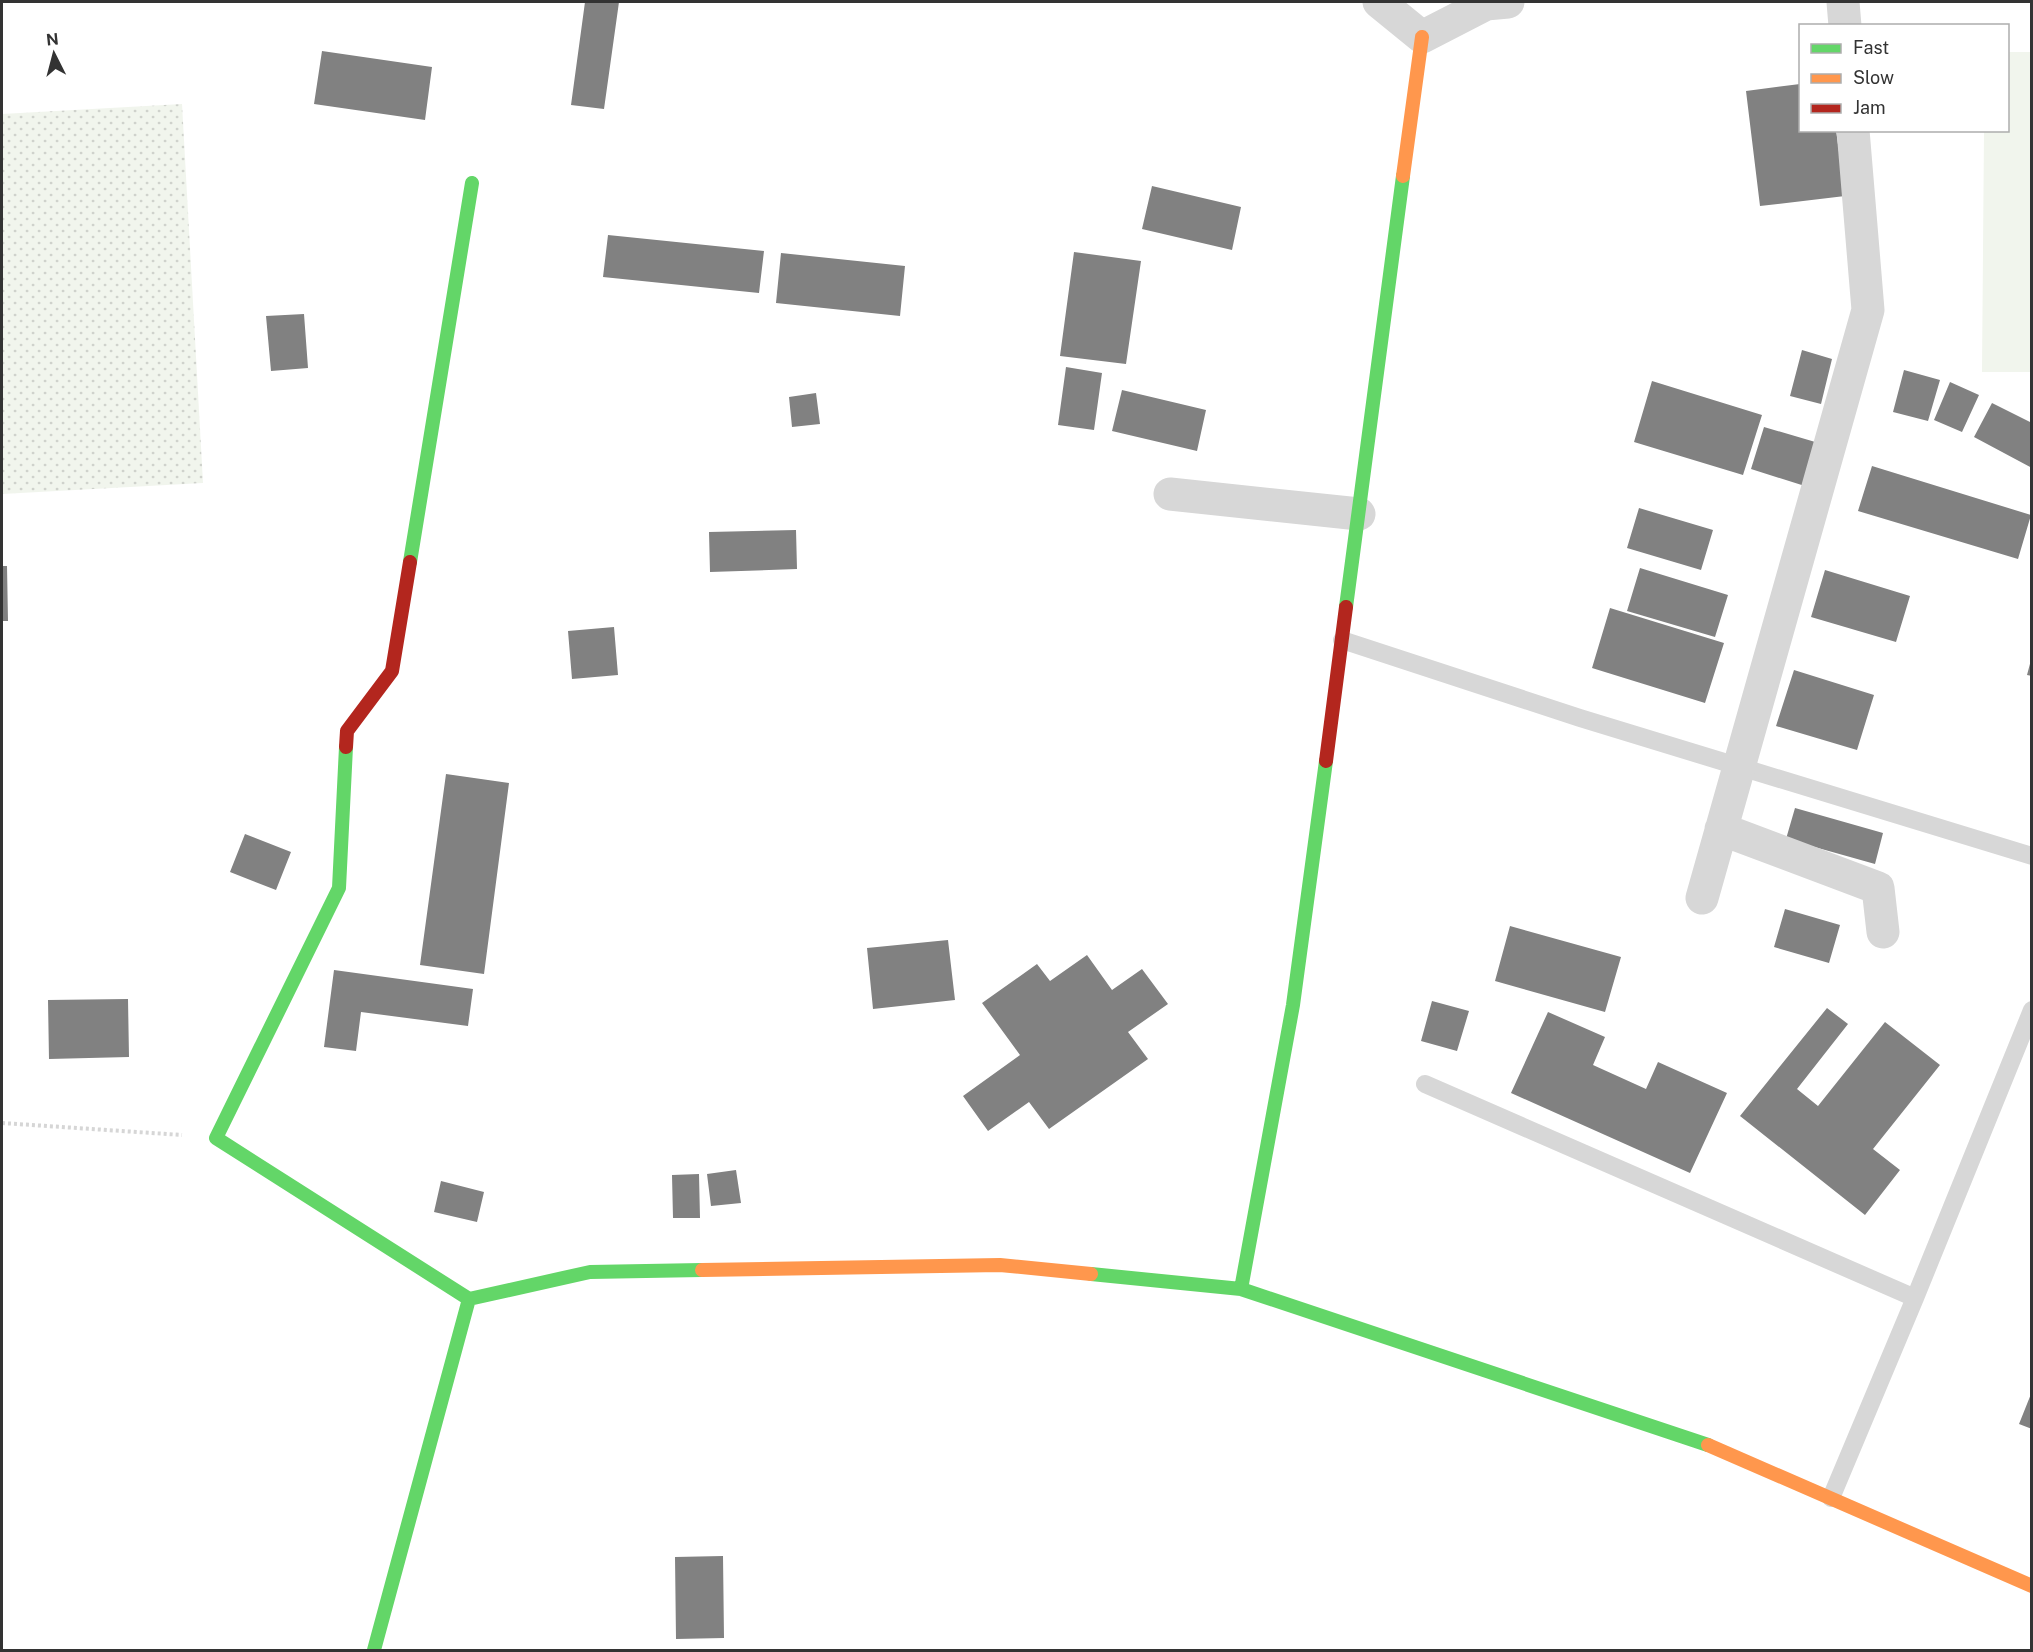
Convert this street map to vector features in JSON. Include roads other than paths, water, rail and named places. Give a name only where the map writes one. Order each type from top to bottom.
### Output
[{"type":"street","points":[[1379,2],[1422,37]]},
{"type":"street","points":[[1422,37],[1486,4],[1508,2]]},
{"type":"street","points":[[1843,2],[1845,24]]},
{"type":"street","points":[[1241,1289],[1293,1005],[1422,37]]},
{"type":"street","points":[[1702,898],[1868,310],[1853,132]]},
{"type":"street","points":[[472,183],[392,671],[347,730],[339,888],[216,1138],[469,1299],[590,1272],[1000,1265],[1241,1289],[1700,1441],[2031,1586]]},
{"type":"street","points":[[1170,494],[1359,514]]},
{"type":"street","points":[[1721,829],[1878,888],[1883,932]]},
{"type":"street","points":[[374,1650],[469,1299]]},
{"type":"lane","points":[[1342,640],[1580,718],[2031,856]]},
{"type":"lane","points":[[1830,1498],[1915,1298],[2031,1010]]},
{"type":"lane","points":[[1425,1084],[1915,1298]]}]
